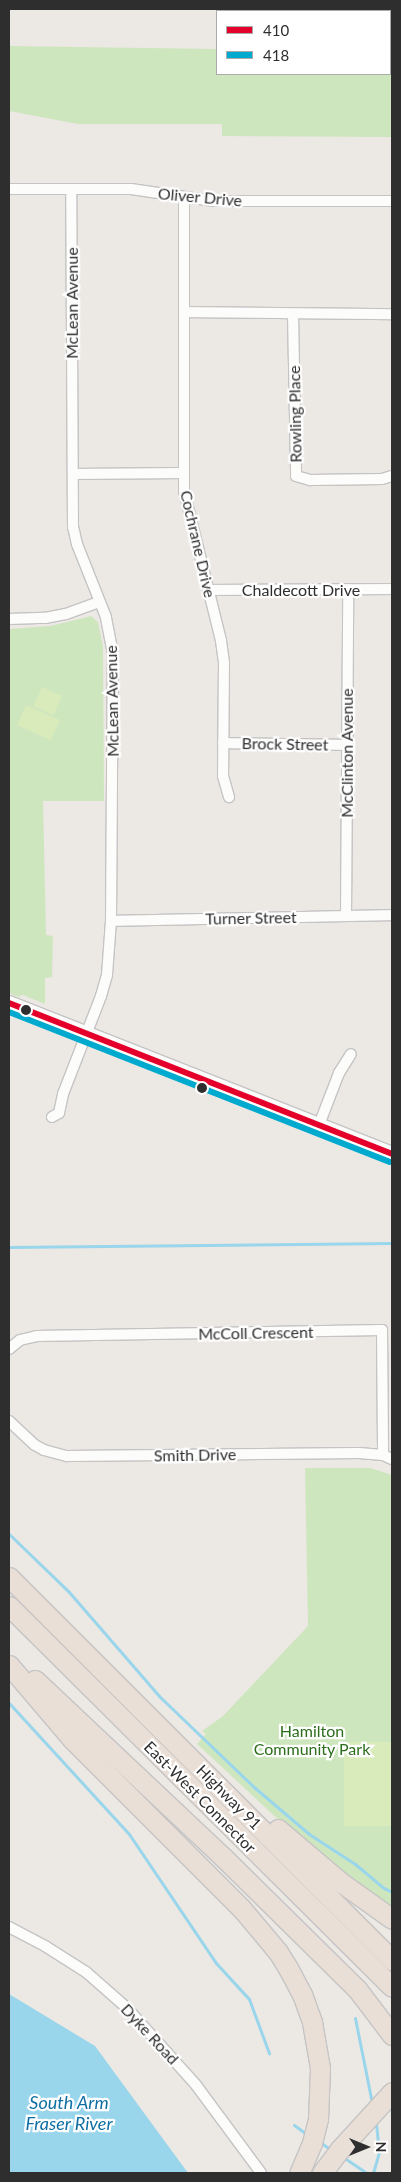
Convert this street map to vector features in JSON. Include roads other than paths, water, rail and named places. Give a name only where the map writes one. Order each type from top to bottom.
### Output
[{"type":"highway","points":[[9,1577],[130,1698],[339,1882],[392,1919]]},
{"type":"highway","name":"East-West Connector","points":[[9,1606],[392,1986]]},
{"type":"highway","points":[[9,1655],[223,1857],[357,1989],[392,2035]]},
{"type":"highway","points":[[9,1665],[72,1739],[242,1910],[278,1952],[302,1994],[312,2022],[320,2068],[318,2119],[312,2143],[299,2173]]},
{"type":"highway","name":"Highway 91","points":[[130,1698],[392,1960]]},
{"type":"highway","points":[[322,2173],[340,2149],[392,2092]]},
{"type":"main road","points":[[9,1003],[392,1154]]},
{"type":"street","name":"Oliver Drive","points":[[9,189],[131,189],[213,201],[392,201]]},
{"type":"street","name":"McLean Avenue","points":[[52,1117],[59,1112],[63,1094],[107,975],[110,921],[113,654],[110,634],[77,544],[73,527],[71,190]]},
{"type":"street","name":"Cochrane Drive","points":[[184,198],[183,472],[187,510],[221,641],[224,663],[223,776],[229,797]]},
{"type":"street","points":[[185,312],[392,314]]},
{"type":"street","name":"Rowling Place","points":[[293,314],[296,476],[310,480],[382,479],[392,476]]},
{"type":"street","points":[[72,474],[183,472]]},
{"type":"street","name":"McClinton Avenue","points":[[346,916],[348,589]]},
{"type":"street","name":"Chaldecott Drive","points":[[209,590],[392,589]]},
{"type":"street","points":[[9,619],[45,618],[66,614],[99,602]]},
{"type":"street","name":"Brock Street","points":[[223,743],[347,745]]},
{"type":"street","name":"Turner Street","points":[[110,921],[392,916]]},
{"type":"street","points":[[319,1125],[339,1073],[351,1054]]},
{"type":"street","name":"McColl Crescent","points":[[9,1349],[20,1340],[37,1336],[382,1330],[388,1457]]},
{"type":"street","name":"Smith Drive","points":[[9,1421],[35,1445],[44,1450],[67,1456],[359,1452],[388,1457]]},
{"type":"street","name":"Dyke Road","points":[[9,1927],[45,1946],[86,1972],[127,2008],[196,2085],[261,2173]]},
{"type":"water","name":"South Arm Fraser River","points":[[9,1994],[95,2046],[188,2173],[9,2173]]},
{"type":"waterway","points":[[9,1247],[392,1243]]},
{"type":"waterway","points":[[9,1534],[69,1592],[159,1696],[255,1788],[309,1834],[355,1864],[384,1888],[392,1892]]},
{"type":"waterway","points":[[9,1703],[129,1834],[216,1963],[249,1999],[269,2053]]},
{"type":"waterway","points":[[355,2018],[372,2103]]},
{"type":"waterway","points":[[373,2173],[379,2152],[376,2121]]},
{"type":"waterway","points":[[294,2125],[308,2135]]},
{"type":"waterway","points":[[320,2142],[331,2150]]},
{"type":"waterway","points":[[343,2157],[367,2173]]},
{"type":"park label","name":"Hamilton Community Park","points":[[312,1740]]}]
